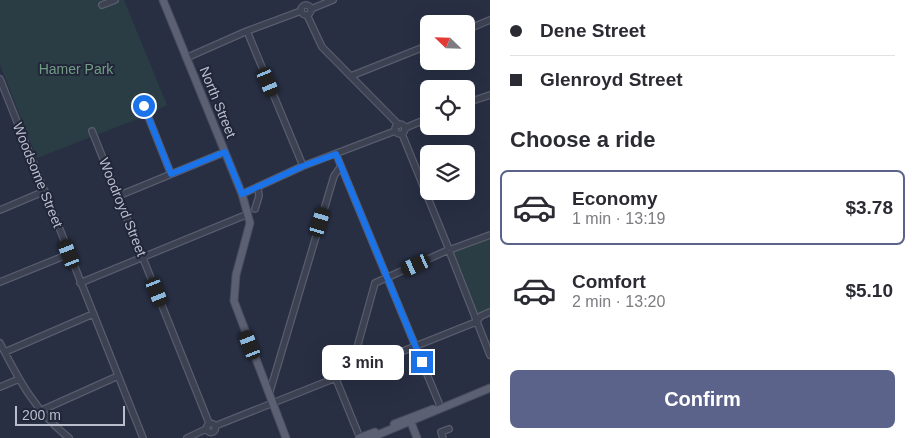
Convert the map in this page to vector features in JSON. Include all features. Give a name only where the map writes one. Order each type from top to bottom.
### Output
[{"type":"main road","name":"North Street","points":[[163,0],[242,194],[248,214],[248,235],[236,275],[234,301],[261,374]]},
{"type":"main road","points":[[261,374],[266,381],[273,403],[290,438]]},
{"type":"main road","points":[[261,374],[286,438]]},
{"type":"main road","points":[[370,438],[428,410],[440,408],[490,388]]},
{"type":"main road","points":[[360,438],[408,421]]},
{"type":"main road","points":[[408,421],[412,438]]},
{"type":"main road","points":[[408,421],[417,438]]},
{"type":"street","points":[[102,5],[114,0]]},
{"type":"street","points":[[307,15],[311,9],[332,0]]},
{"type":"street","points":[[186,58],[302,6],[309,6],[311,9]]},
{"type":"street","points":[[302,6],[322,47],[402,129],[490,355]]},
{"type":"street","points":[[475,26],[490,20]]},
{"type":"street","points":[[247,31],[303,166]]},
{"type":"street","points":[[351,76],[420,49]]},
{"type":"street","name":"Woodsome Street","points":[[0,79],[143,438]]},
{"type":"street","points":[[475,100],[490,94]]},
{"type":"street","points":[[144,106],[171,174]]},
{"type":"street","points":[[242,194],[303,166],[420,122]]},
{"type":"street","name":"Woodroyd Street","points":[[92,131],[211,430]]},
{"type":"street","points":[[118,196],[225,152]]},
{"type":"street","points":[[336,154],[440,408]]},
{"type":"street","points":[[270,391],[334,176],[341,166]]},
{"type":"street","points":[[255,209],[259,196],[258,188]]},
{"type":"street","points":[[0,210],[45,191]]},
{"type":"street","points":[[80,283],[248,214]]},
{"type":"street","points":[[350,373],[375,283],[449,250],[490,235]]},
{"type":"street","points":[[0,282],[69,254]]},
{"type":"street","points":[[187,438],[211,430],[273,403],[476,322],[480,316],[490,312]]},
{"type":"street","points":[[5,352],[93,314]]},
{"type":"street","points":[[0,343],[19,379],[40,411],[69,438]]},
{"type":"street","points":[[40,411],[118,376]]},
{"type":"street","points":[[0,387],[19,379]]},
{"type":"street","points":[[336,379],[360,438]]},
{"type":"street","points":[[266,381],[274,380]]},
{"type":"street","points":[[443,438],[441,432],[449,429]]},
{"type":"green space","name":"Hamer Park","points":[[0,0],[124,0],[167,105],[148,115],[37,158],[0,65]]},
{"type":"green space","points":[[490,235],[490,312],[475,320],[449,250]]},
{"type":"route","points":[[144,106],[171,174],[225,152],[242,194],[303,166],[336,154],[422,362]]}]
